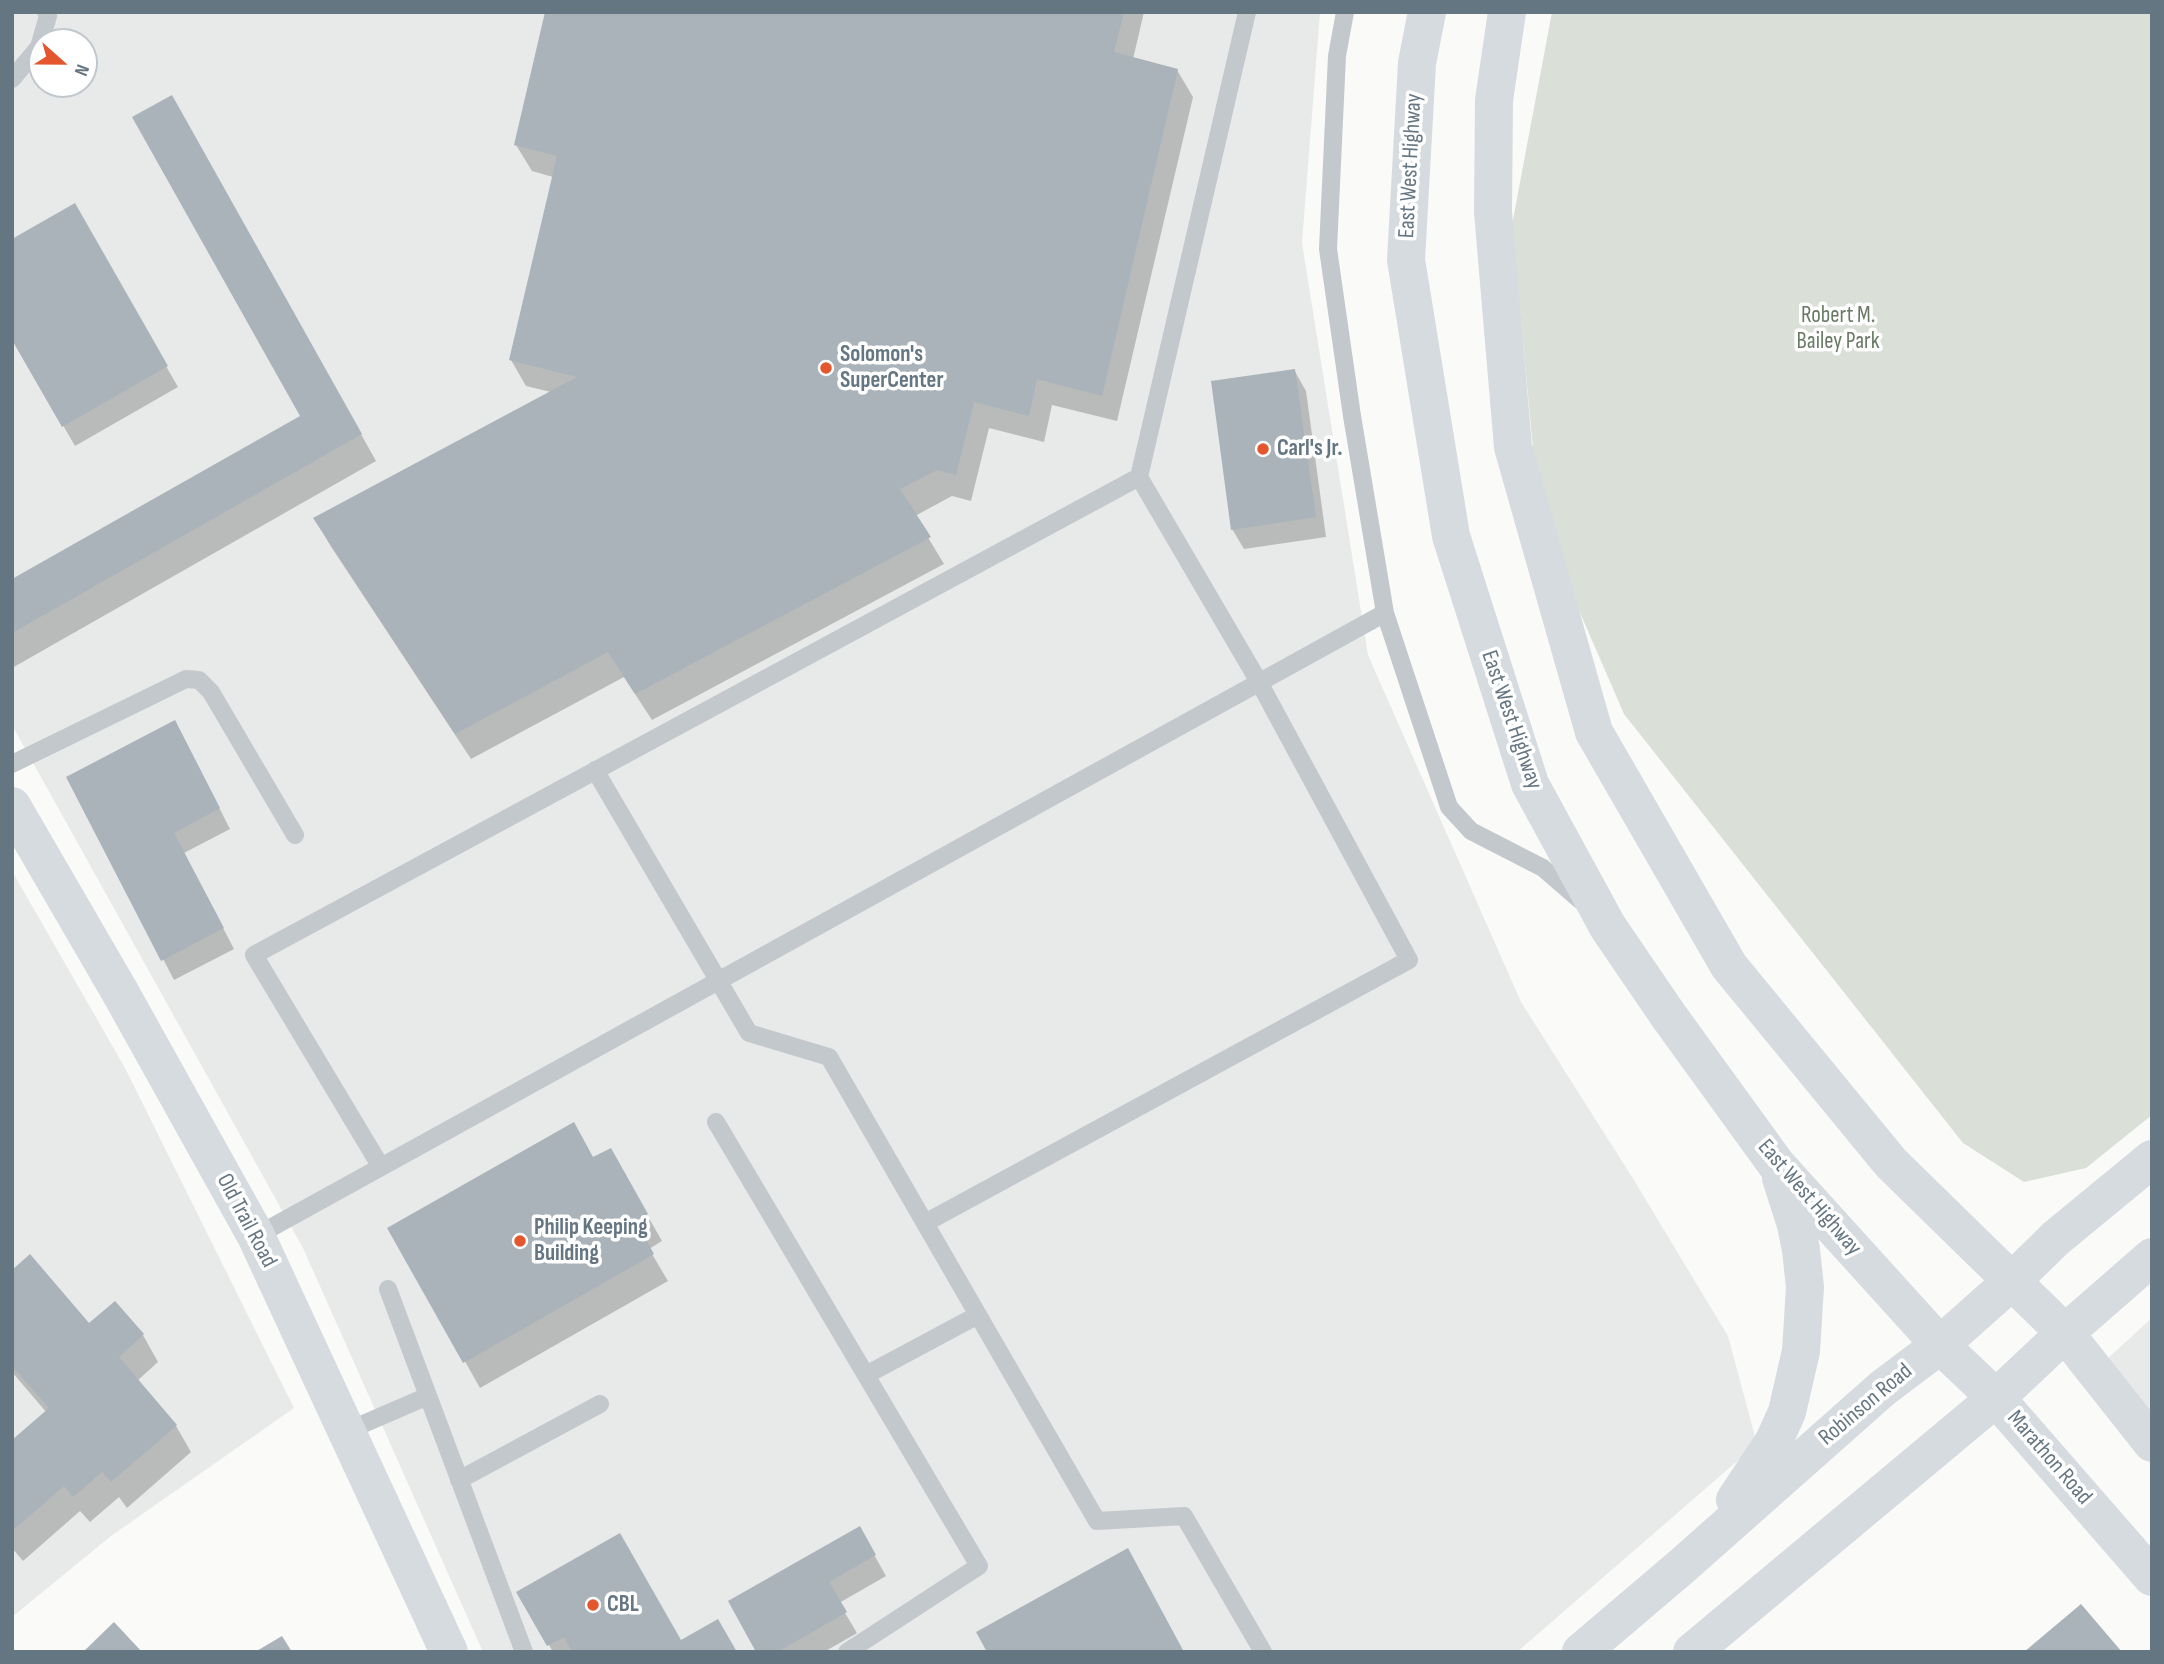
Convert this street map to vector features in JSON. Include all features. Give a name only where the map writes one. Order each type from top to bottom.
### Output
[{"type":"main road","name":"East West Highway","points":[[1427,12],[1417,63],[1406,260],[1451,536],[1530,785],[1608,927],[1776,1164],[1940,1345]]},
{"type":"main road","points":[[1507,12],[1494,100],[1493,212],[1513,447],[1594,732],[1729,966],[1891,1163],[2065,1333],[2152,1443]]},
{"type":"main road","name":"Old Trail Road","points":[[12,806],[120,992],[256,1236],[449,1652]]},
{"type":"main road","name":"Robinson Road","points":[[1581,1652],[1883,1388],[1940,1345],[2012,1282],[2056,1238],[2152,1159]]},
{"type":"main road","points":[[1681,1567],[1743,1490],[1774,1441],[1787,1412],[1801,1351],[1805,1287],[1796,1225],[1776,1164]]},
{"type":"main road","points":[[1692,1652],[1996,1398],[2152,1257]]},
{"type":"main road","name":"Marathon Road","points":[[1940,1345],[1996,1398],[2152,1577]]},
{"type":"lane","points":[[12,79],[39,47],[48,16],[46,12]]},
{"type":"lane","points":[[925,1223],[1409,960],[1259,682],[1139,477],[1247,12]]},
{"type":"lane","points":[[1345,12],[1337,56],[1328,249],[1352,416],[1385,613],[1449,807],[1471,831],[1543,868],[1608,927]]},
{"type":"lane","points":[[381,1167],[254,955],[1139,477]]},
{"type":"lane","points":[[256,1236],[1385,613]]},
{"type":"lane","points":[[12,764],[186,679],[199,680],[211,692],[295,835]]},
{"type":"lane","points":[[595,770],[749,1033],[829,1057],[1097,1521],[1184,1516],[1262,1652]]},
{"type":"lane","points":[[716,1122],[979,1566],[847,1652]]},
{"type":"lane","points":[[388,1289],[524,1652]]},
{"type":"lane","points":[[866,1375],[978,1315]]},
{"type":"lane","points":[[347,1432],[428,1396]]},
{"type":"lane","points":[[459,1480],[600,1404]]},
{"type":"shaded area","points":[[12,12],[1320,12],[1302,243],[1368,655],[1521,1002],[1632,1177],[1728,1336],[1757,1444],[1517,1652],[483,1652],[303,1248],[12,725]]},
{"type":"shaded area","points":[[12,871],[125,1068],[294,1408],[111,1536],[12,1617]]},
{"type":"shaded area","points":[[2152,1318],[2152,1437],[2096,1369]]},
{"type":"green space","name":"Robert M. Bailey Park","points":[[1552,12],[2152,12],[2152,1115],[2086,1168],[2024,1182],[1963,1143],[1624,714],[1578,608],[1534,459],[1512,225]]},
{"type":"building","name":"Solomon's SuperCenter","points":[[545,12],[1124,12],[1114,52],[1178,69],[1102,396],[1037,379],[1029,416],[974,402],[956,475],[937,470],[900,489],[931,537],[635,694],[608,652],[455,734],[313,518],[577,377],[509,360],[557,156],[514,145]]},
{"type":"building","points":[[172,95],[362,434],[12,633],[12,579],[300,416],[132,117]]},
{"type":"building","points":[[75,203],[168,366],[62,427],[12,340],[12,239]]},
{"type":"building","name":"Carl's Jr.","points":[[1295,369],[1316,517],[1231,530],[1211,381]]},
{"type":"building","points":[[175,720],[220,808],[174,833],[224,928],[161,961],[66,777]]},
{"type":"building","name":"Philip Keeping Building","points":[[574,1122],[593,1157],[611,1148],[648,1214],[635,1221],[654,1254],[463,1363],[387,1228]]},
{"type":"building","points":[[30,1254],[89,1323],[115,1301],[144,1334],[119,1357],[177,1425],[111,1482],[102,1472],[73,1497],[64,1486],[12,1531],[12,1440],[49,1408],[12,1366],[12,1270]]},
{"type":"building","points":[[860,1526],[876,1555],[829,1582],[847,1612],[777,1652],[756,1652],[728,1601]]},
{"type":"building","name":"CBL","points":[[620,1533],[681,1640],[718,1619],[737,1652],[572,1652],[564,1637],[547,1646],[516,1592]]},
{"type":"building","points":[[1128,1548],[1184,1652],[987,1652],[976,1632]]},
{"type":"building","points":[[2081,1604],[2122,1652],[2024,1652]]},
{"type":"building","points":[[114,1622],[142,1652],[83,1652]]},
{"type":"building","points":[[282,1636],[292,1652],[255,1652]]},
{"type":"place","name":"Solomon's SuperCenter","points":[[826,368]]},
{"type":"place","name":"Carl's Jr.","points":[[1263,449]]},
{"type":"place","name":"Philip Keeping Building","points":[[520,1241]]},
{"type":"place","name":"CBL","points":[[593,1605]]}]
